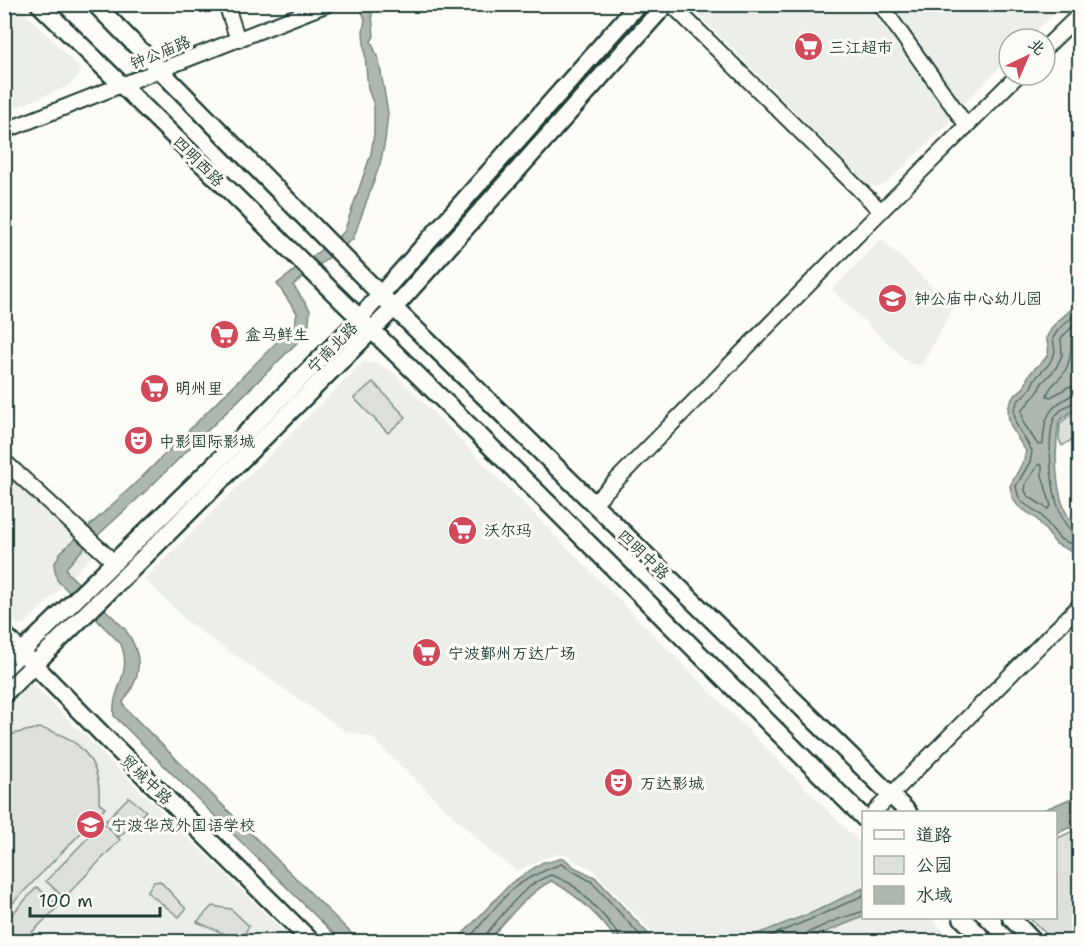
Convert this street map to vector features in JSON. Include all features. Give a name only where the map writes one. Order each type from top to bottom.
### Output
[{"type":"main road","name":"四明西路","points":[[39,4],[360,318]]},
{"type":"main road","points":[[95,4],[381,295]]},
{"type":"main road","name":"宁南北路","points":[[4,669],[115,563],[360,318],[638,4]]},
{"type":"main road","points":[[394,308],[666,4]]},
{"type":"main road","name":"四明中路","points":[[381,295],[906,811]]},
{"type":"main road","name":"宁南北路","points":[[4,694],[394,308]]},
{"type":"main road","name":"四明中路","points":[[360,318],[862,816]]},
{"type":"main road","name":"贸城中路","points":[[4,634],[312,942]]},
{"type":"main road","points":[[963,919],[986,942]]},
{"type":"main road","points":[[1012,919],[1034,942]]},
{"type":"street","points":[[226,4],[238,39]]},
{"type":"street","name":"钟公庙路","points":[[4,131],[328,4]]},
{"type":"street","points":[[671,4],[881,211]]},
{"type":"street","points":[[880,4],[967,126]]},
{"type":"street","points":[[1057,36],[1080,14]]},
{"type":"street","points":[[593,504],[1006,87]]},
{"type":"street","points":[[4,460],[115,563]]},
{"type":"street","points":[[876,811],[1080,605]]},
{"type":"shaded area","points":[[5,4],[18,5],[80,69],[78,76],[67,87],[5,112]]},
{"type":"shaded area","points":[[689,5],[868,5],[949,115],[949,123],[886,183],[876,187],[866,183]]},
{"type":"shaded area","points":[[890,5],[1063,5],[1040,27],[997,27],[997,70],[965,103],[958,100]]},
{"type":"shaded area","name":"钟公庙中心幼儿园","points":[[881,239],[954,307],[921,365],[910,364],[832,290]]},
{"type":"shaded area","name":"宁波鄞州万达广场","points":[[363,362],[379,364],[394,373],[862,845],[862,919],[932,919],[953,941],[661,941],[591,868],[576,862],[566,854],[550,856],[516,871],[491,852],[371,737],[345,731],[190,624],[145,579]]},
{"type":"shaded area","points":[[4,468],[92,551],[93,555],[26,623],[18,625],[5,611]]},
{"type":"shaded area","name":"宁波华茂外国语学校","points":[[31,683],[293,941],[5,942],[5,709]]},
{"type":"green space","points":[[373,382],[406,417],[388,433],[354,398]]},
{"type":"green space","points":[[1079,409],[1079,435],[1062,446],[1059,439],[1060,423]]},
{"type":"green space","points":[[39,728],[66,737],[85,753],[97,775],[99,803],[105,808],[5,911],[5,743],[13,734]]},
{"type":"green space","points":[[129,797],[146,811],[119,837],[106,820]]},
{"type":"green space","points":[[103,822],[120,840],[64,898],[46,881]]},
{"type":"green space","points":[[1079,828],[1079,941],[1054,941],[1030,919],[1057,919],[1057,839]]},
{"type":"green space","points":[[160,881],[186,909],[179,917],[147,892],[154,882]]},
{"type":"green space","points":[[37,887],[59,906],[23,941],[13,941],[5,933],[5,922]]},
{"type":"green space","points":[[212,906],[231,909],[249,926],[241,941],[197,922]]},
{"type":"water","points":[[359,5],[371,5],[374,36],[371,41],[379,61],[388,113],[385,141],[380,164],[353,239],[293,285],[310,310],[308,332],[66,568],[68,573],[125,629],[135,648],[138,657],[137,675],[123,702],[126,709],[359,941],[341,941],[114,716],[114,706],[125,665],[121,644],[57,580],[54,565],[60,553],[141,478],[295,324],[297,313],[277,284],[344,232],[371,154],[374,105],[368,89],[363,32],[365,19]]},
{"type":"water","points":[[1079,302],[1079,406],[1059,421],[1056,464],[1064,508],[1070,521],[1079,531],[1079,555],[1056,544],[1037,519],[1018,506],[1012,497],[1010,486],[1024,460],[1026,451],[1011,426],[1008,413],[1012,399],[1025,386],[1032,372],[1047,357],[1046,338],[1053,326]]},
{"type":"water","points":[[1079,795],[1079,823],[1057,834],[1057,811],[1041,811]]},
{"type":"water","points":[[564,858],[574,867],[595,877],[655,941],[617,941],[588,907],[551,881],[509,916],[488,941],[456,941],[511,883],[543,862]]},
{"type":"water","points":[[862,888],[862,917],[804,941],[739,941],[814,912]]},
{"type":"place","name":"三江超市","points":[[808,47]]},
{"type":"place","name":"钟公庙中心幼儿园","points":[[893,298]]},
{"type":"place","name":"盒马鲜生","points":[[224,334]]},
{"type":"place","name":"明州里","points":[[154,388]]},
{"type":"place","name":"中影国际影城","points":[[138,441]]},
{"type":"place","name":"沃尔玛","points":[[463,530]]},
{"type":"place","name":"宁波鄞州万达广场","points":[[427,653]]},
{"type":"place","name":"万达影城","points":[[619,783]]},
{"type":"place","name":"宁波华茂外国语学校","points":[[90,825]]}]
